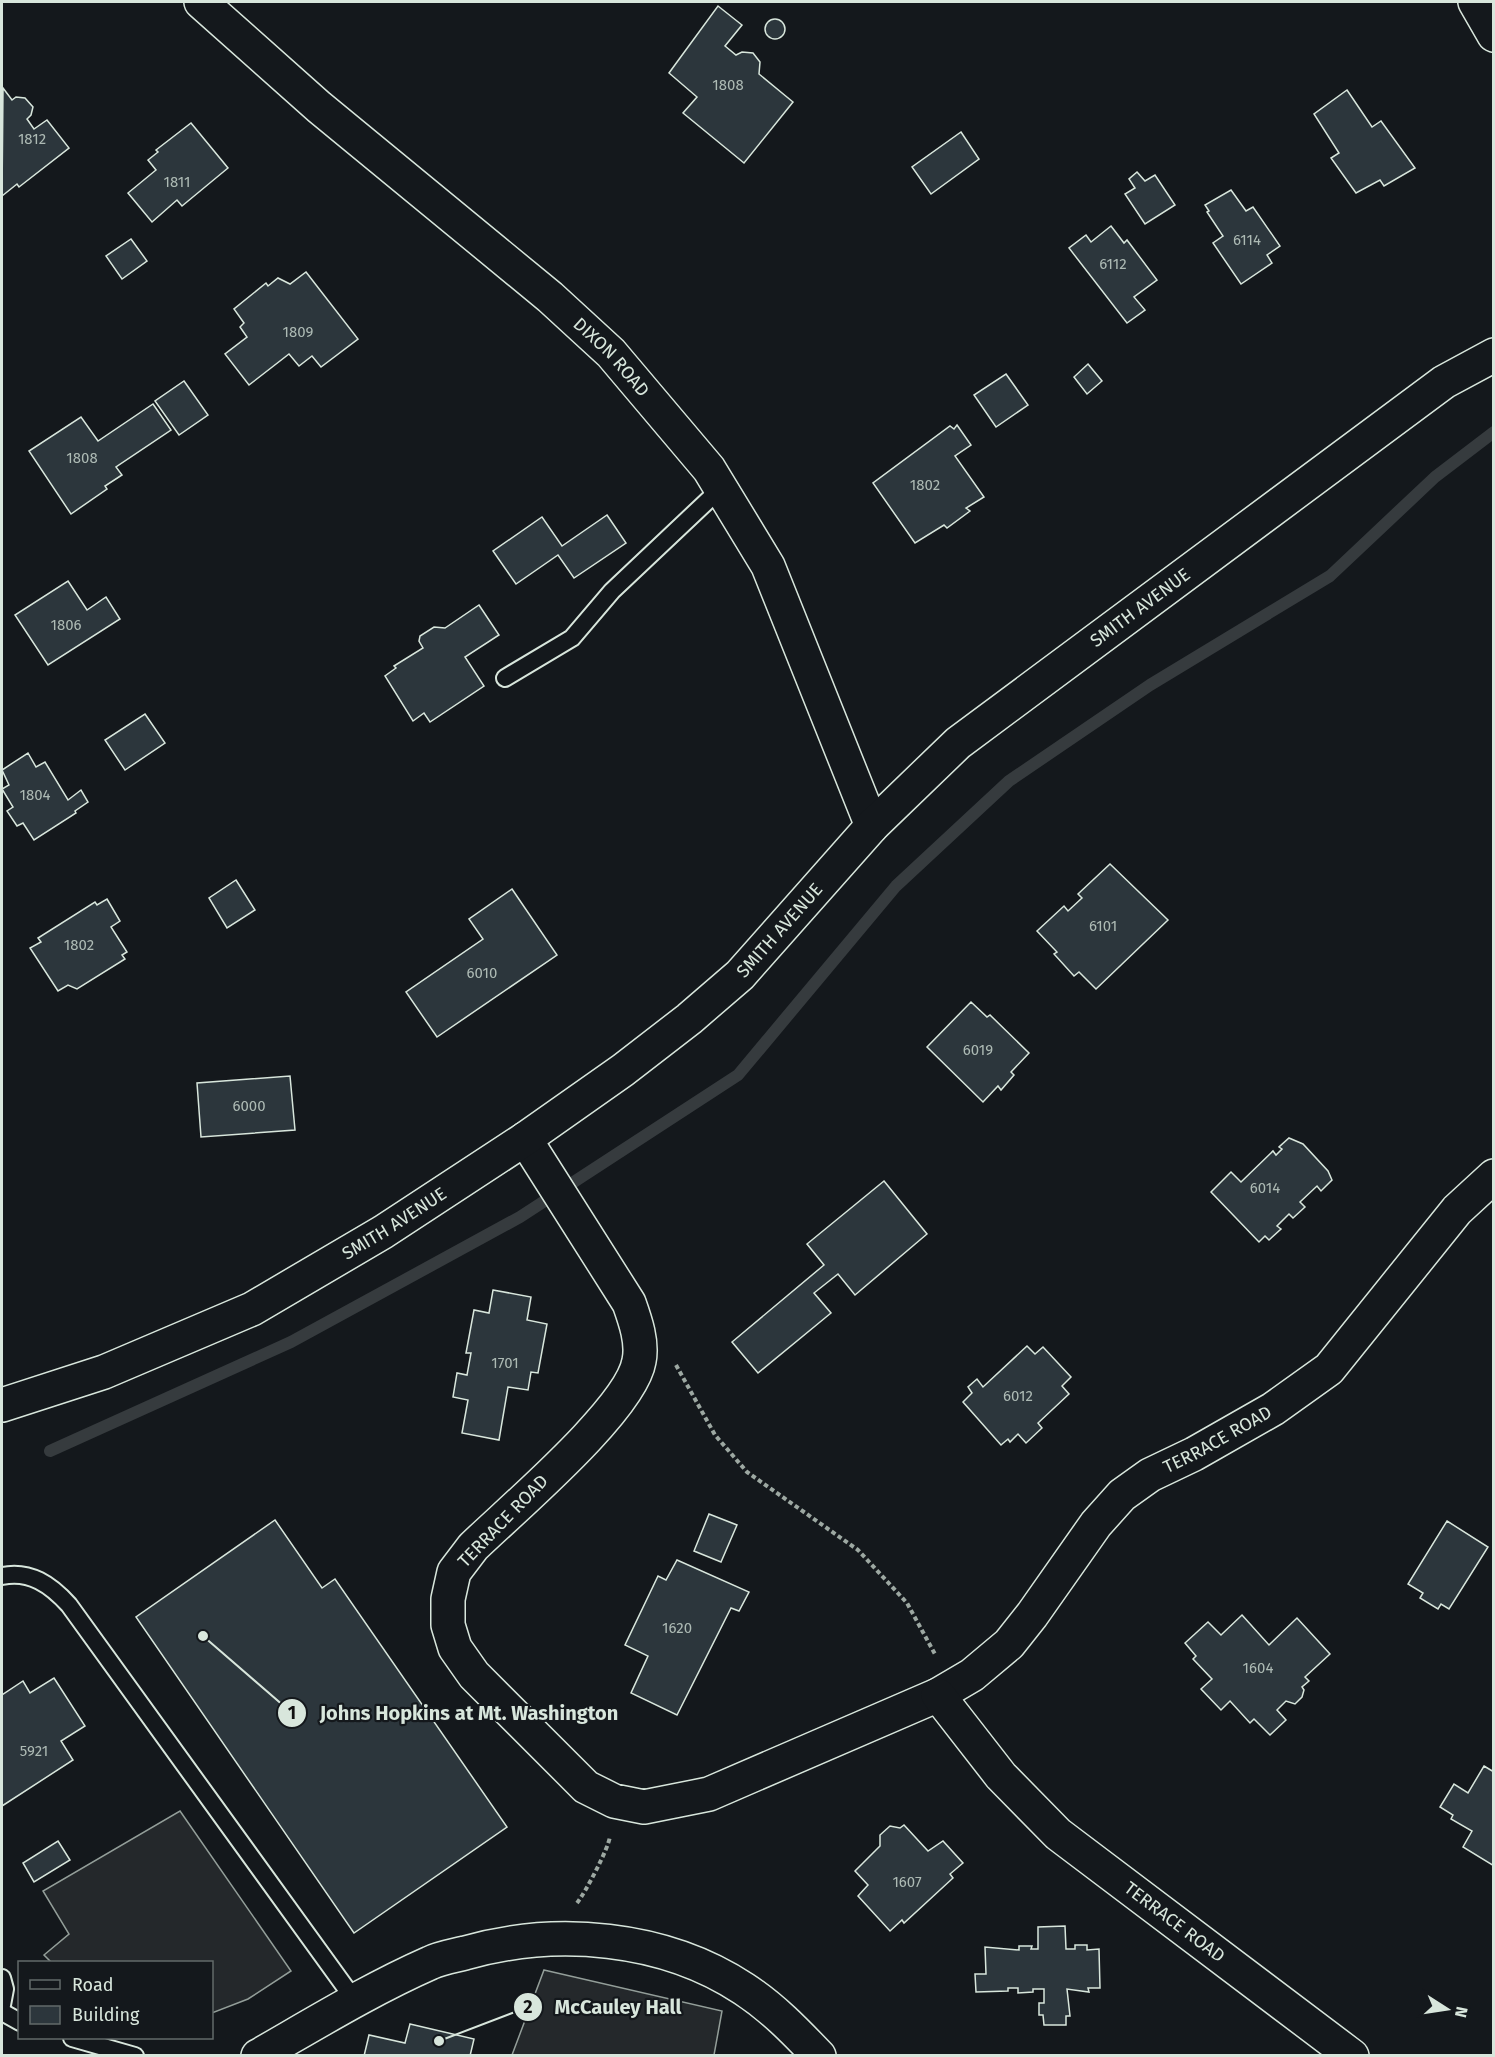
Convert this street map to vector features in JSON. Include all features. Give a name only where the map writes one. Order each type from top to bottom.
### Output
[{"type":"street","name":"DIXON ROAD","points":[[201,2],[319,107],[550,297],[611,353],[709,469],[768,566],[872,826]]},
{"type":"street","points":[[1475,2],[1494,34]]},
{"type":"street","name":"SMITH AVENUE","points":[[2,1405],[104,1372],[252,1309],[313,1276],[525,1139],[623,1070],[689,1019],[740,975],[872,826],[966,736],[1444,382],[1494,355]]},
{"type":"street","name":"TERRACE ROAD","points":[[525,1139],[629,1303],[637,1329],[639,1361],[630,1386],[611,1414],[473,1547],[454,1572],[448,1599],[448,1625],[455,1648],[474,1675],[586,1787],[614,1801],[644,1807],[709,1794],[947,1690],[972,1675],[1009,1644],[1096,1524],[1122,1495],[1150,1475],[1194,1454],[1273,1409],[1329,1370],[1457,1210],[1494,1176]]},
{"type":"street","name":"TERRACE ROAD","points":[[947,1690],[1001,1776],[1058,1834],[1352,2055]]},
{"type":"street","points":[[258,2055],[431,1962],[490,1946],[544,1939],[599,1940],[646,1948],[693,1962],[743,1989],[783,2019],[819,2055]]},
{"type":"lane","points":[[505,678],[572,638],[612,591],[720,489]]},
{"type":"lane","points":[[2,1576],[28,1576],[53,1587],[69,1605],[356,2002]]},
{"type":"lane","points":[[2,1978],[5,1989],[2,2005]]},
{"type":"lane","points":[[2,2012],[18,2021]]},
{"type":"lane","points":[[79,2039],[135,2055]]},
{"type":"path","points":[[637,1329],[667,1347],[715,1435],[747,1472],[858,1550],[907,1602],[945,1672],[947,1690]]},
{"type":"path","points":[[544,1939],[587,1890],[598,1861],[609,1846],[614,1801]]},
{"type":"shaded area","points":[[180,1811],[291,1971],[248,1999],[213,2013],[213,1961],[50,1961],[44,1955],[69,1934],[43,1891]]},
{"type":"shaded area","points":[[544,1970],[722,2011],[714,2055],[512,2055]]},
{"type":"building","points":[[718,6],[742,25],[725,46],[736,55],[742,52],[753,53],[760,62],[759,74],[793,102],[744,163],[683,113],[697,97],[669,73]]},
{"type":"building","points":[[771,19],[779,19],[785,25],[785,33],[779,39],[771,39],[765,33],[765,25]]},
{"type":"building","points":[[3,88],[12,100],[16,97],[25,98],[33,107],[27,119],[34,129],[47,120],[69,148],[19,187],[17,184],[2,196]]},
{"type":"building","points":[[1347,90],[1372,127],[1381,121],[1415,168],[1384,186],[1380,180],[1356,193],[1331,158],[1339,153],[1314,114]]},
{"type":"building","points":[[191,123],[228,168],[182,206],[177,200],[152,222],[128,193],[156,170],[148,160],[158,152],[156,150]]},
{"type":"building","points":[[961,132],[979,159],[931,194],[912,167]]},
{"type":"building","points":[[1137,172],[1145,181],[1155,175],[1175,205],[1145,224],[1125,194],[1135,188],[1129,179]]},
{"type":"building","points":[[1231,190],[1246,211],[1253,207],[1280,246],[1267,255],[1272,263],[1241,284],[1213,243],[1223,236],[1205,205]]},
{"type":"building","points":[[1111,226],[1124,243],[1127,240],[1157,280],[1134,297],[1145,310],[1127,323],[1069,248],[1086,235],[1091,242]]},
{"type":"building","points":[[131,239],[147,261],[122,279],[106,256]]},
{"type":"building","points":[[306,272],[358,339],[321,367],[312,356],[299,366],[289,354],[249,385],[225,354],[247,337],[240,327],[244,323],[234,309],[266,283],[268,286],[278,278],[290,284]]},
{"type":"building","points":[[1088,364],[1102,381],[1087,394],[1074,377]]},
{"type":"building","points":[[1006,374],[1028,405],[996,427],[974,395]]},
{"type":"building","points":[[184,381],[208,415],[179,435],[155,401]]},
{"type":"building","points":[[153,404],[171,430],[116,467],[122,475],[105,486],[107,489],[71,514],[29,451],[81,417],[98,441]]},
{"type":"building","points":[[957,425],[971,445],[955,456],[984,497],[966,508],[970,511],[947,528],[944,525],[915,543],[873,483],[950,426],[954,429]]},
{"type":"building","points":[[607,515],[626,543],[574,578],[558,555],[516,584],[493,551],[542,517],[562,546]]},
{"type":"building","points":[[68,581],[87,610],[106,597],[120,619],[48,665],[15,615]]},
{"type":"building","points":[[479,605],[499,635],[465,657],[484,686],[430,722],[424,713],[413,721],[385,676],[396,668],[394,666],[423,648],[419,641],[420,636],[434,627],[445,628]]},
{"type":"building","points":[[145,714],[165,743],[125,770],[105,740]]},
{"type":"building","points":[[28,753],[36,767],[45,762],[68,800],[81,790],[88,802],[75,811],[76,813],[34,840],[23,823],[17,826],[7,811],[13,807],[2,789],[9,785],[2,770]]},
{"type":"building","points":[[1110,864],[1168,920],[1096,989],[1079,972],[1074,976],[1054,954],[1057,952],[1037,931],[1064,906],[1068,911],[1082,898],[1078,894]]},
{"type":"building","points":[[236,880],[255,910],[227,928],[209,898]]},
{"type":"building","points":[[512,889],[557,955],[437,1037],[406,992],[483,939],[469,919]]},
{"type":"building","points":[[107,899],[120,921],[111,927],[127,952],[122,955],[125,959],[77,989],[68,985],[58,991],[30,948],[41,942],[38,938],[95,902],[97,905]]},
{"type":"building","points":[[971,1002],[987,1017],[990,1015],[1029,1053],[1011,1072],[1014,1075],[1001,1090],[998,1086],[983,1102],[927,1047]]},
{"type":"building","points":[[290,1076],[295,1130],[201,1137],[197,1083]]},
{"type":"building","points":[[1289,1138],[1303,1144],[1328,1171],[1332,1180],[1321,1191],[1317,1186],[1300,1202],[1305,1207],[1293,1218],[1289,1214],[1277,1226],[1281,1229],[1269,1240],[1265,1236],[1259,1242],[1211,1192],[1231,1172],[1241,1182],[1273,1151],[1276,1155],[1282,1149],[1279,1147]]},
{"type":"building","points":[[884,1181],[927,1234],[855,1295],[838,1274],[814,1293],[831,1313],[758,1373],[732,1342],[824,1265],[807,1244]]},
{"type":"building","points":[[493,1290],[531,1297],[527,1320],[547,1324],[538,1373],[531,1372],[528,1390],[508,1387],[499,1440],[462,1433],[468,1400],[453,1397],[457,1373],[467,1375],[471,1353],[466,1353],[474,1310],[489,1313]]},
{"type":"building","points":[[1027,1346],[1035,1354],[1043,1347],[1071,1377],[1062,1386],[1069,1394],[1038,1423],[1042,1428],[1026,1443],[1018,1434],[1010,1442],[1008,1439],[1001,1445],[963,1402],[972,1393],[968,1387],[977,1379],[983,1387]]},
{"type":"building","points":[[709,1514],[737,1525],[721,1562],[694,1551]]},
{"type":"building","points":[[275,1520],[322,1588],[335,1579],[507,1827],[354,1933],[136,1617]]},
{"type":"building","points":[[1447,1521],[1488,1547],[1449,1609],[1441,1604],[1438,1609],[1420,1598],[1423,1593],[1408,1584]]},
{"type":"building","points":[[677,1560],[749,1592],[739,1611],[731,1608],[677,1715],[631,1693],[648,1656],[625,1645],[658,1576],[666,1580]]},
{"type":"building","points":[[1242,1615],[1269,1645],[1297,1618],[1330,1654],[1305,1677],[1309,1681],[1302,1687],[1304,1690],[1302,1697],[1295,1704],[1286,1701],[1277,1710],[1286,1720],[1270,1735],[1254,1719],[1250,1723],[1230,1701],[1221,1710],[1201,1689],[1212,1679],[1193,1659],[1196,1656],[1185,1643],[1208,1622],[1221,1635]]},
{"type":"building","points":[[54,1678],[85,1726],[61,1741],[73,1760],[2,1806],[2,1695],[23,1681],[30,1693]]},
{"type":"building","points":[[1484,1766],[1494,1772],[1494,1866],[1463,1847],[1472,1831],[1451,1819],[1453,1815],[1440,1807],[1454,1784],[1468,1793]]},
{"type":"building","points":[[904,1825],[928,1851],[943,1841],[963,1863],[950,1874],[953,1878],[904,1923],[902,1920],[890,1931],[858,1896],[868,1885],[855,1871],[880,1846],[880,1835],[890,1826],[900,1828]]},
{"type":"building","points":[[58,1841],[70,1860],[34,1882],[23,1863]]},
{"type":"building","points":[[1065,1926],[1066,1949],[1075,1949],[1075,1945],[1087,1945],[1087,1950],[1099,1949],[1100,1988],[1088,1988],[1089,1992],[1067,1989],[1070,2016],[1066,2016],[1066,2025],[1044,2025],[1043,2015],[1039,2015],[1039,2003],[1044,2003],[1044,1989],[1018,1993],[1018,1988],[1008,1988],[1008,1991],[976,1992],[975,1974],[986,1974],[985,1947],[1019,1950],[1019,1946],[1032,1946],[1031,1949],[1038,1949],[1038,1927]]},
{"type":"building","points":[[410,2024],[474,2039],[470,2056],[364,2056],[369,2035],[405,2043]]},
{"type":"waterway","points":[[50,1451],[291,1342],[520,1217],[738,1075],[896,886],[1009,781],[1150,685],[1330,576],[1435,477],[1494,432]]},
{"type":"place","name":"Johns Hopkins at Mt. Washington","points":[[203,1636]]},
{"type":"place","name":"McCauley Hall","points":[[439,2041]]}]
